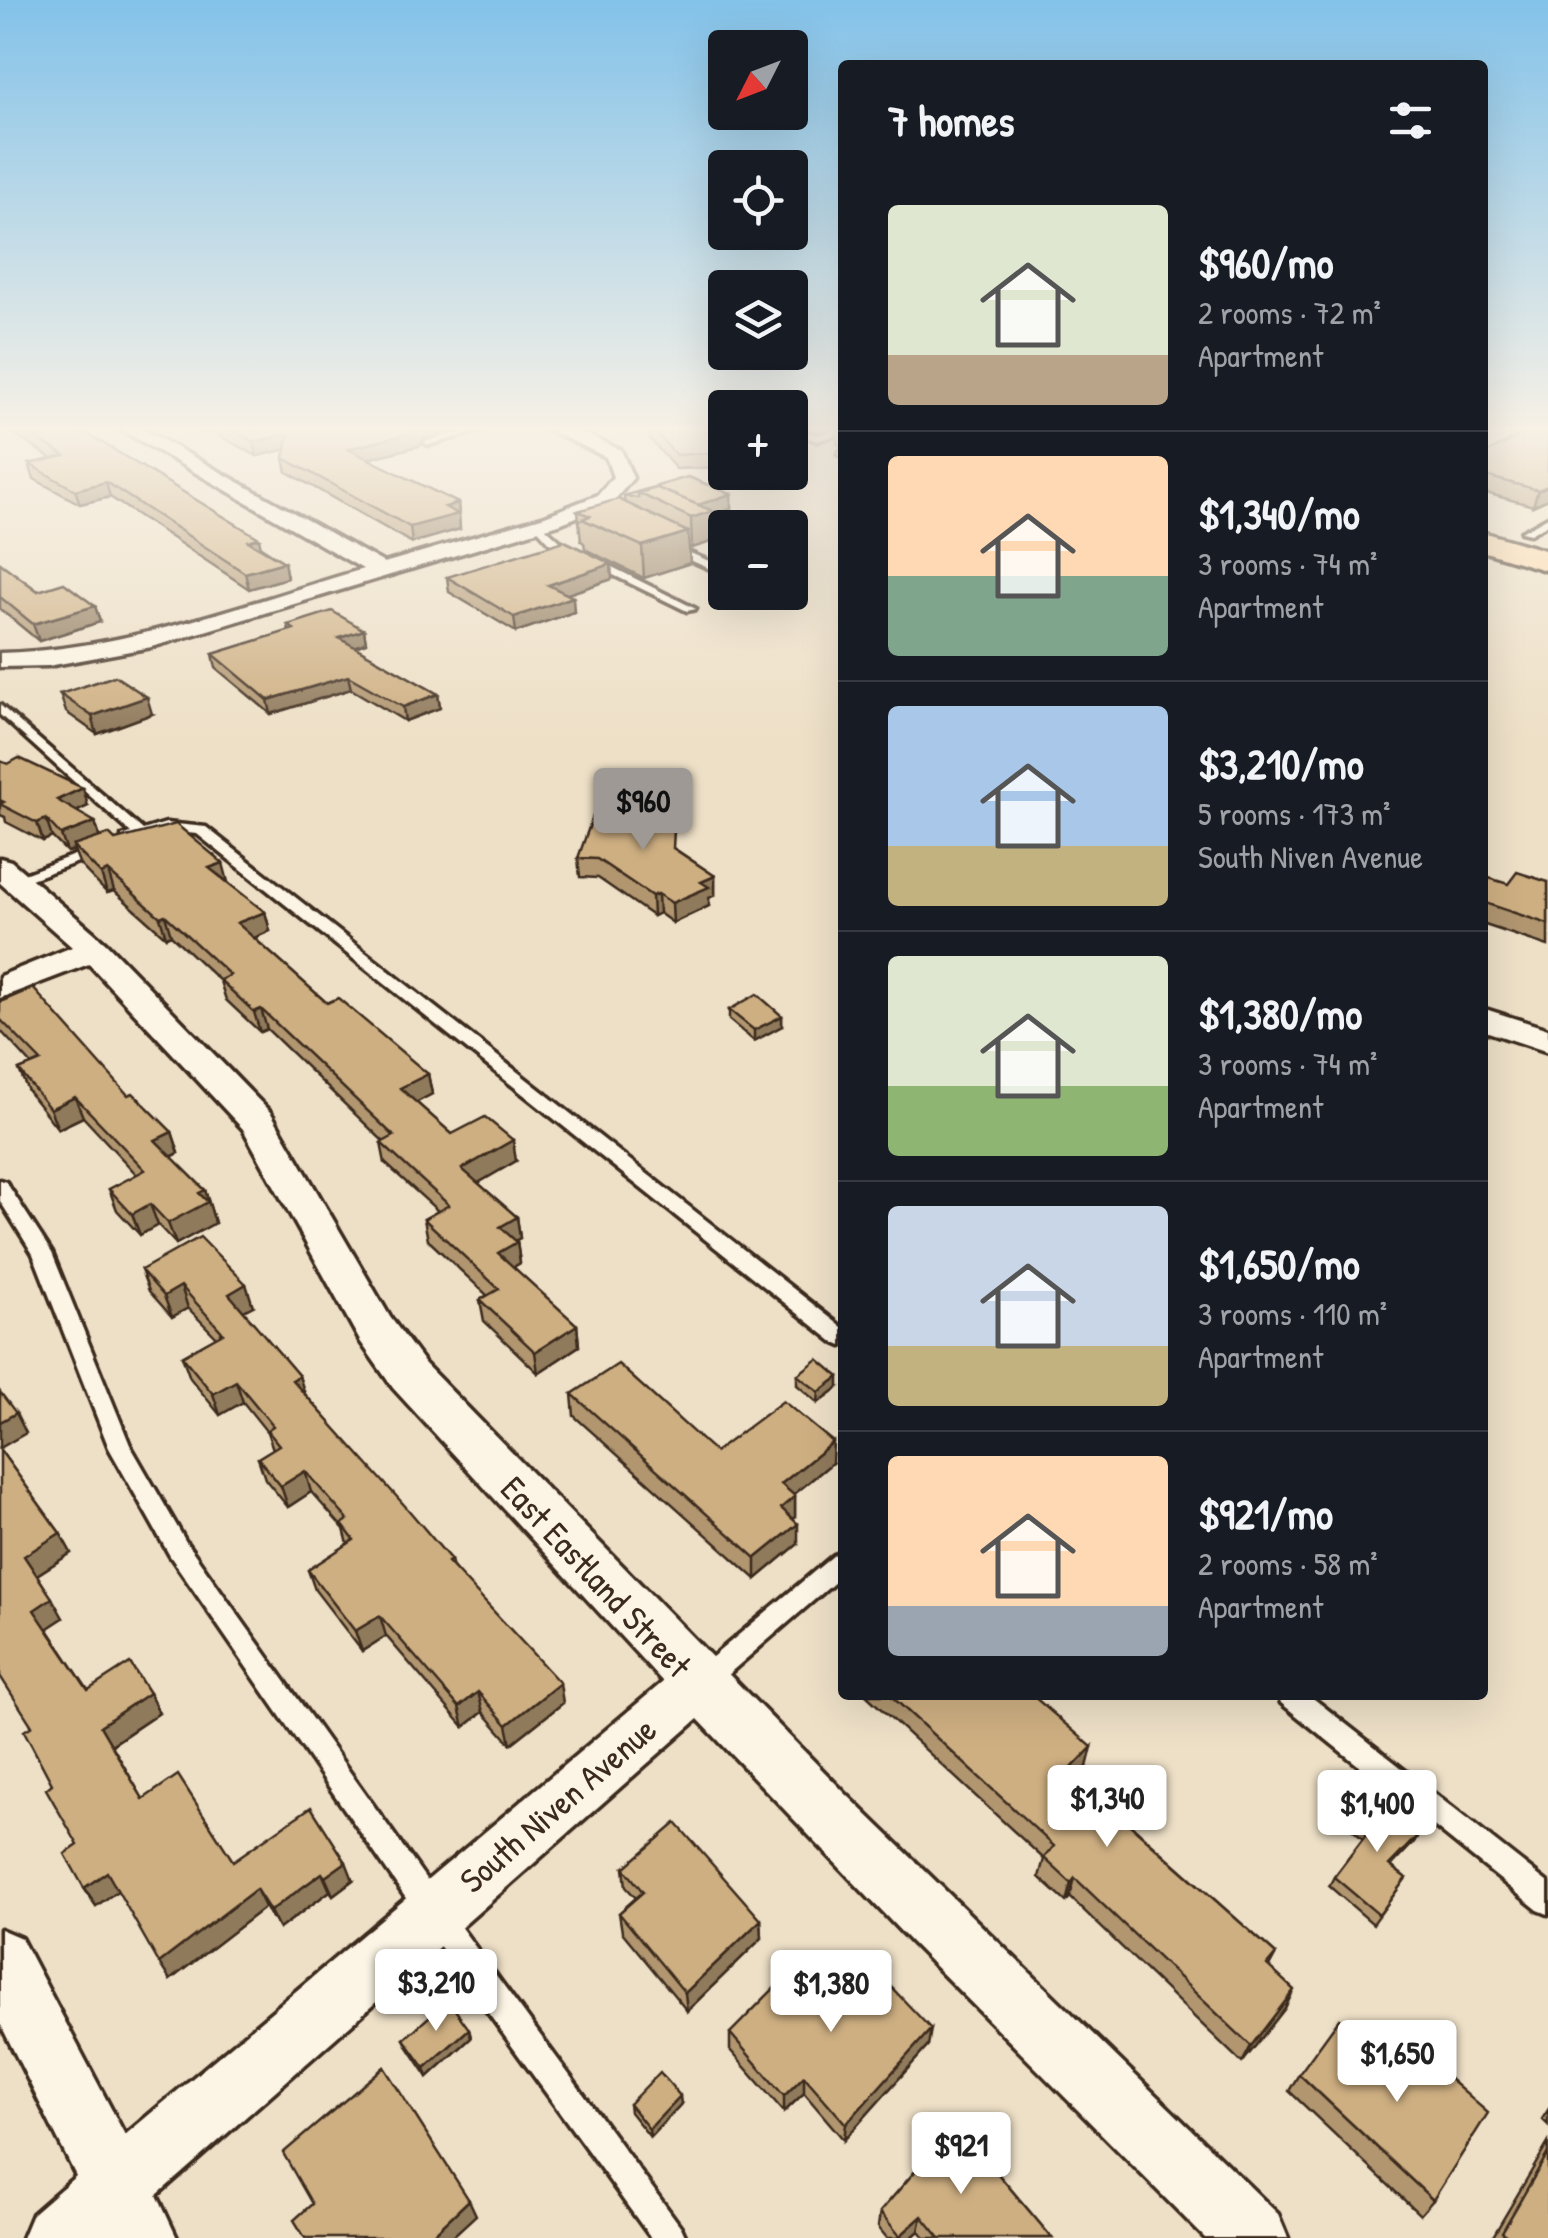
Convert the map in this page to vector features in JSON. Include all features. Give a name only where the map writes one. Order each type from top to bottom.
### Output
[{"type":"main road","points":[[1488,543],[1548,561]]},
{"type":"street","points":[[308,529],[380,570]]},
{"type":"street","points":[[0,660],[48,659],[112,649],[519,529]]},
{"type":"street","name":"East Eastland Street","points":[[6,874],[94,950],[258,1122],[375,1329],[409,1376],[697,1686],[1010,2004],[1254,2238]]},
{"type":"street","points":[[0,988],[94,950]]},
{"type":"street","points":[[1488,1020],[1548,1041]]},
{"type":"street","name":"South Niven Avenue","points":[[56,2238],[130,2211],[433,1912],[697,1686]]},
{"type":"street","points":[[0,1959],[130,2211]]},
{"type":"lane","points":[[543,529],[556,543],[691,609]]},
{"type":"lane","points":[[659,542],[708,564]]},
{"type":"lane","points":[[0,708],[140,834]]},
{"type":"lane","points":[[6,874],[166,827],[201,830],[838,1335]]},
{"type":"lane","points":[[0,1186],[42,1253],[120,1448],[178,1549],[433,1912],[670,2238]]},
{"type":"lane","points":[[697,1686],[838,1565]]},
{"type":"lane","points":[[1296,1700],[1548,1900]]},
{"type":"building","points":[[178,529],[245,529],[259,538],[248,541],[284,562],[245,573]]},
{"type":"building","points":[[605,529],[688,532],[642,546]]},
{"type":"building","points":[[564,541],[611,564],[548,585],[573,597],[514,617],[447,577]]},
{"type":"building","points":[[0,563],[38,591],[64,583],[95,606],[33,624],[0,597]]},
{"type":"building","points":[[332,611],[364,630],[339,638],[438,694],[403,707],[348,676],[268,700],[213,654],[294,629],[288,625]]},
{"type":"building","points":[[115,676],[147,697],[92,716],[60,694]]},
{"type":"building","points":[[19,758],[83,788],[57,800],[95,822],[61,835],[46,819],[37,823],[0,804],[4,802],[0,800],[0,761],[8,764]]},
{"type":"building","points":[[625,801],[674,830],[673,848],[715,876],[701,882],[709,887],[672,903],[658,894],[652,896],[597,859],[578,858],[593,816]]},
{"type":"building","points":[[176,824],[223,863],[209,868],[265,912],[237,923],[327,1003],[338,998],[428,1074],[400,1088],[452,1134],[485,1117],[513,1140],[462,1169],[517,1217],[500,1227],[517,1242],[498,1253],[577,1325],[535,1352],[480,1300],[499,1289],[424,1219],[449,1205],[381,1143],[394,1136],[261,1009],[254,1012],[220,980],[230,975],[165,915],[160,917],[108,871],[101,874],[73,846],[109,834],[115,840]]},
{"type":"building","points":[[1517,872],[1548,882],[1548,924],[1488,904],[1489,878],[1508,884]]},
{"type":"building","points":[[33,988],[128,1095],[133,1093],[172,1132],[155,1140],[205,1190],[199,1193],[208,1202],[168,1223],[150,1204],[132,1214],[109,1189],[145,1170],[75,1097],[50,1109],[19,1070],[41,1061],[0,1019],[0,1002]]},
{"type":"building","points":[[757,994],[782,1016],[754,1030],[729,1010]]},
{"type":"building","points":[[200,1237],[246,1284],[229,1294],[299,1376],[292,1380],[406,1507],[451,1560],[448,1562],[560,1683],[507,1725],[478,1692],[459,1707],[380,1616],[355,1631],[308,1570],[354,1540],[342,1524],[348,1520],[305,1471],[281,1486],[258,1458],[279,1445],[267,1430],[273,1426],[236,1381],[213,1394],[182,1356],[223,1333],[181,1286],[164,1296],[141,1270]]},
{"type":"building","points":[[818,1359],[838,1378],[819,1392],[797,1375]]},
{"type":"building","points":[[618,1364],[715,1452],[783,1401],[833,1442],[781,1484],[795,1496],[781,1508],[798,1524],[756,1558],[572,1394]]},
{"type":"building","points":[[0,1392],[16,1413],[0,1422]]},
{"type":"building","points":[[0,1450],[60,1533],[24,1556],[52,1598],[34,1610],[88,1690],[130,1663],[149,1693],[100,1726],[143,1799],[178,1775],[233,1861],[311,1807],[346,1862],[325,1877],[322,1873],[270,1911],[256,1889],[159,1963],[107,1872],[84,1888],[65,1854],[78,1845],[46,1789],[52,1784],[24,1731],[32,1726],[0,1676]]},
{"type":"building","points":[[895,1700],[1038,1700],[1092,1747],[1069,1771],[1276,1954],[1267,1965],[1294,1990],[1251,2046],[1075,1878],[1071,1883],[1044,1858],[1054,1846]]},
{"type":"building","points":[[1375,1793],[1420,1833],[1389,1865],[1406,1878],[1379,1915],[1334,1877],[1369,1831],[1353,1816]]},
{"type":"building","points":[[676,1823],[761,1920],[685,1993],[619,1913],[643,1892],[624,1868]]},
{"type":"building","points":[[803,1959],[823,1983],[843,1964],[862,1984],[875,1970],[931,2029],[846,2124],[804,2076],[784,2096],[730,2033]]},
{"type":"building","points":[[448,2000],[469,2029],[425,2068],[404,2039]]},
{"type":"building","points":[[1339,2019],[1392,2067],[1408,2043],[1488,2113],[1433,2200],[1299,2074]]},
{"type":"building","points":[[384,2067],[469,2200],[429,2238],[305,2238],[294,2220],[312,2204],[283,2153]]},
{"type":"building","points":[[660,2072],[680,2096],[649,2129],[629,2104]]},
{"type":"building","points":[[956,2124],[1052,2238],[940,2238],[922,2216],[900,2236],[880,2212]]},
{"type":"building","points":[[1548,2153],[1548,2238],[1509,2238],[1502,2232]]}]
